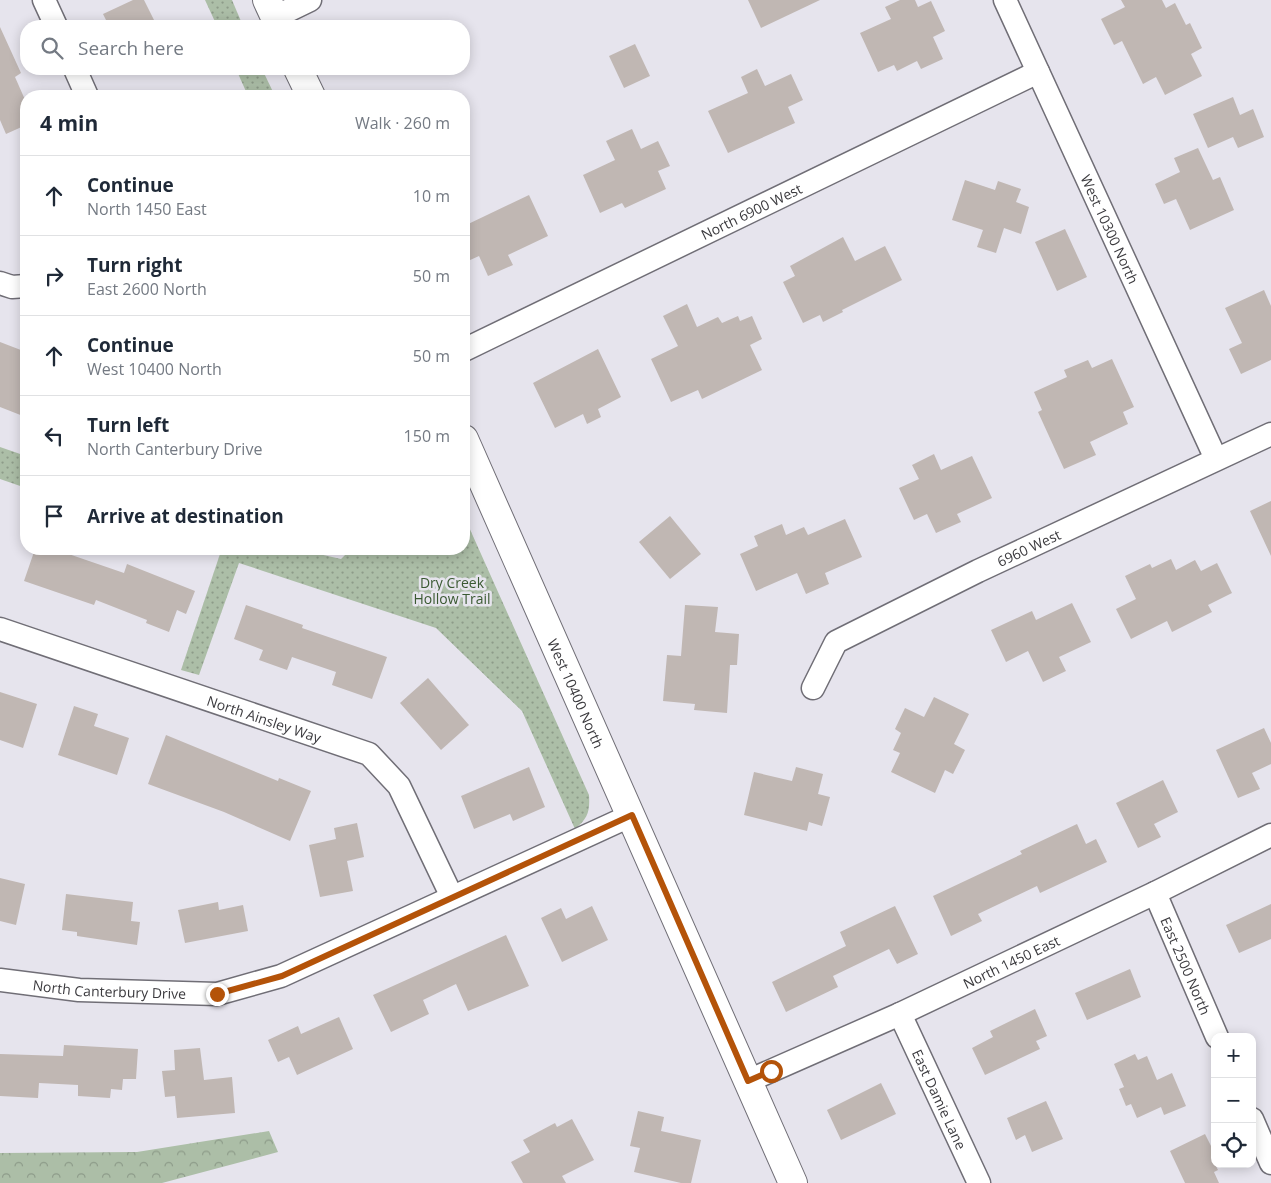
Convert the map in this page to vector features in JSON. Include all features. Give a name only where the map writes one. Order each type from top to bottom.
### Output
[{"type":"street","points":[[44,0],[53,20]]},
{"type":"street","points":[[274,14],[310,0]]},
{"type":"street","name":"West 10300 North","points":[[1005,0],[1216,459]]},
{"type":"street","name":"North 6900 West","points":[[470,347],[1038,72]]},
{"type":"street","points":[[78,75],[84,90]]},
{"type":"street","points":[[301,75],[308,90]]},
{"type":"street","points":[[0,283],[12,287],[20,286]]},
{"type":"street","name":"6960 West","points":[[813,688],[836,642],[978,571],[1271,434]]},
{"type":"street","name":"West 10400 North","points":[[470,452],[794,1183]]},
{"type":"street","name":"North Ainsley Way","points":[[0,629],[369,754],[399,786],[452,897]]},
{"type":"street","name":"North Canterbury Drive","points":[[0,980],[79,990],[217,994],[282,976],[632,815]]},
{"type":"street","name":"North 1450 East","points":[[748,1081],[900,1014],[1155,893],[1271,835]]},
{"type":"street","name":"East 2500 North","points":[[1155,893],[1215,1033]]},
{"type":"street","name":"East Damie Lane","points":[[900,1014],[979,1183]]},
{"type":"street","points":[[1254,1123],[1271,1163]]},
{"type":"green space","points":[[205,0],[232,0],[240,20],[214,20]]},
{"type":"green space","points":[[239,75],[265,75],[272,90],[245,90]]},
{"type":"green space","points":[[0,447],[20,454],[20,486],[0,479]]},
{"type":"green space","name":"Dry Creek Hollow Trail","points":[[470,529],[589,795],[587,814],[575,829],[522,711],[436,628],[239,563],[199,675],[181,670],[220,555],[323,555],[341,559],[345,555],[470,555]]},
{"type":"green space","points":[[269,1131],[278,1152],[162,1183],[0,1183],[0,1153],[137,1152]]},
{"type":"building","points":[[133,0],[144,0],[154,20],[106,20],[103,14]]},
{"type":"building","points":[[748,0],[820,0],[761,28]]},
{"type":"building","points":[[900,0],[915,0],[918,7],[931,1],[945,31],[933,37],[943,59],[921,69],[917,61],[897,71],[894,65],[878,72],[860,33],[891,19],[885,7]]},
{"type":"building","points":[[1121,0],[1162,0],[1166,8],[1175,3],[1186,25],[1190,23],[1202,48],[1191,54],[1202,76],[1165,95],[1156,77],[1143,84],[1122,41],[1114,45],[1101,19],[1125,7]]},
{"type":"building","points":[[0,27],[20,71],[20,74],[15,77],[21,90],[20,128],[6,134],[0,120]]},
{"type":"building","points":[[635,44],[650,76],[624,88],[609,56]]},
{"type":"building","points":[[757,69],[765,86],[791,74],[803,100],[788,107],[795,123],[728,153],[708,111],[748,93],[741,77]]},
{"type":"building","points":[[1233,97],[1240,115],[1253,109],[1264,137],[1238,148],[1233,137],[1208,148],[1193,114]]},
{"type":"building","points":[[632,129],[641,149],[658,141],[670,166],[658,171],[666,189],[625,208],[622,203],[600,213],[583,175],[615,160],[606,141]]},
{"type":"building","points":[[1198,148],[1213,180],[1220,177],[1234,210],[1190,230],[1176,199],[1164,204],[1155,184],[1180,172],[1174,158]]},
{"type":"building","points":[[965,180],[995,190],[998,181],[1021,189],[1016,202],[1029,207],[1021,234],[1004,228],[996,253],[977,247],[983,230],[952,220]]},
{"type":"building","points":[[529,195],[548,236],[508,255],[513,265],[488,276],[479,256],[470,260],[470,223]]},
{"type":"building","points":[[1065,229],[1087,277],[1057,291],[1035,242]]},
{"type":"building","points":[[843,237],[855,261],[885,246],[902,280],[842,310],[843,312],[823,322],[820,315],[803,323],[783,282],[795,276],[790,266]]},
{"type":"building","points":[[1264,290],[1271,306],[1271,360],[1241,374],[1229,349],[1242,343],[1225,308]]},
{"type":"building","points":[[687,304],[697,327],[718,317],[722,323],[738,316],[740,321],[752,316],[762,339],[750,345],[762,370],[702,399],[698,390],[671,402],[651,359],[678,346],[663,316]]},
{"type":"building","points":[[0,342],[20,350],[20,415],[0,407]]},
{"type":"building","points":[[598,349],[621,397],[598,409],[601,417],[587,424],[583,414],[555,428],[533,383]]},
{"type":"building","points":[[1112,359],[1134,407],[1123,412],[1128,424],[1090,442],[1096,455],[1064,469],[1038,412],[1042,410],[1034,392],[1067,377],[1064,370],[1088,360],[1092,368]]},
{"type":"building","points":[[934,454],[941,470],[972,456],[992,498],[957,514],[961,522],[936,533],[927,514],[914,520],[899,488],[919,479],[912,465]]},
{"type":"building","points":[[1271,501],[1271,556],[1250,511]]},
{"type":"building","points":[[670,516],[701,554],[670,579],[639,542]]},
{"type":"building","points":[[845,519],[862,557],[825,573],[829,584],[806,594],[797,573],[756,591],[740,554],[758,546],[754,536],[782,524],[786,535],[804,527],[808,535]]},
{"type":"building","points":[[33,555],[72,555],[124,573],[127,564],[195,591],[186,614],[177,610],[169,632],[146,623],[147,620],[96,600],[94,605],[24,581]]},
{"type":"building","points":[[1171,559],[1176,570],[1195,560],[1201,571],[1217,563],[1232,593],[1208,605],[1212,612],[1172,632],[1167,621],[1131,639],[1116,609],[1136,599],[1125,576],[1150,564],[1152,568]]},
{"type":"building","points":[[1072,603],[1091,642],[1059,657],[1066,671],[1043,682],[1028,651],[1006,662],[991,630],[1032,611],[1036,620]]},
{"type":"building","points":[[246,605],[303,625],[302,628],[387,657],[372,699],[332,685],[336,672],[292,657],[287,670],[259,660],[263,650],[234,639]]},
{"type":"building","points":[[685,605],[718,607],[715,632],[739,634],[737,665],[730,665],[727,713],[694,710],[695,704],[663,701],[667,655],[681,656]]},
{"type":"building","points":[[428,678],[469,725],[441,750],[400,703]]},
{"type":"building","points":[[0,692],[37,704],[23,748],[0,740]]},
{"type":"building","points":[[934,697],[969,714],[954,744],[965,750],[953,774],[945,770],[935,793],[891,772],[900,753],[893,750],[901,733],[895,729],[905,708],[924,717]]},
{"type":"building","points":[[74,706],[98,714],[94,726],[129,738],[117,775],[58,755]]},
{"type":"building","points":[[1264,728],[1271,743],[1271,764],[1252,773],[1260,789],[1238,798],[1216,750]]},
{"type":"building","points":[[166,735],[278,781],[279,778],[311,791],[290,841],[224,812],[148,784]]},
{"type":"building","points":[[529,767],[545,807],[513,821],[510,814],[474,829],[461,796]]},
{"type":"building","points":[[796,767],[823,774],[818,794],[830,797],[822,826],[809,822],[807,831],[744,815],[754,772],[792,781]]},
{"type":"building","points":[[1163,780],[1178,812],[1154,824],[1161,837],[1138,848],[1116,803]]},
{"type":"building","points":[[357,823],[364,857],[347,861],[353,891],[320,897],[309,845],[336,839],[334,828]]},
{"type":"building","points":[[1077,824],[1086,844],[1096,839],[1107,862],[1040,893],[1037,886],[978,914],[982,921],[951,936],[933,896],[1022,854],[1020,851]]},
{"type":"building","points":[[0,878],[25,884],[16,925],[0,921]]},
{"type":"building","points":[[66,894],[133,902],[131,921],[140,922],[137,945],[77,936],[77,932],[62,930]]},
{"type":"building","points":[[218,902],[219,910],[243,905],[248,931],[185,943],[178,910]]},
{"type":"building","points":[[1271,904],[1271,939],[1239,953],[1226,925]]},
{"type":"building","points":[[592,906],[608,940],[562,962],[541,918],[561,908],[566,919]]},
{"type":"building","points":[[895,906],[918,954],[897,964],[889,949],[833,976],[838,987],[786,1012],[772,982],[846,946],[840,932]]},
{"type":"building","points":[[506,935],[529,986],[468,1011],[456,984],[423,1000],[429,1014],[391,1032],[373,995]]},
{"type":"building","points":[[1130,969],[1141,997],[1087,1020],[1075,993]]},
{"type":"building","points":[[1035,1009],[1047,1036],[1036,1041],[1040,1049],[985,1075],[972,1048],[993,1037],[990,1031]]},
{"type":"building","points":[[339,1017],[353,1049],[297,1075],[289,1057],[278,1062],[268,1040],[298,1026],[301,1034]]},
{"type":"building","points":[[64,1045],[138,1049],[136,1079],[123,1079],[122,1090],[111,1089],[110,1098],[78,1096],[78,1085],[39,1083],[38,1098],[0,1096],[0,1054],[63,1056]]},
{"type":"building","points":[[200,1048],[204,1080],[232,1077],[235,1113],[177,1118],[175,1096],[165,1097],[162,1071],[175,1070],[174,1050]]},
{"type":"building","points":[[1135,1054],[1138,1060],[1147,1056],[1157,1080],[1172,1073],[1186,1106],[1164,1115],[1161,1107],[1137,1118],[1131,1104],[1126,1106],[1119,1089],[1124,1087],[1114,1064]]},
{"type":"building","points":[[881,1083],[896,1114],[841,1140],[827,1110]]},
{"type":"building","points":[[1046,1101],[1063,1139],[1032,1152],[1025,1135],[1016,1140],[1007,1118]]},
{"type":"building","points":[[638,1111],[664,1117],[661,1131],[701,1140],[691,1183],[681,1183],[634,1172],[640,1148],[630,1146]]},
{"type":"building","points":[[572,1119],[594,1160],[562,1176],[566,1183],[523,1183],[511,1162],[530,1152],[523,1140],[555,1123],[557,1127]]},
{"type":"building","points":[[1205,1134],[1211,1146],[1211,1168],[1217,1168],[1218,1170],[1214,1172],[1219,1183],[1185,1183],[1170,1151]]},
{"type":"route","points":[[217,994],[282,976],[632,815],[748,1081],[771,1071]]}]
